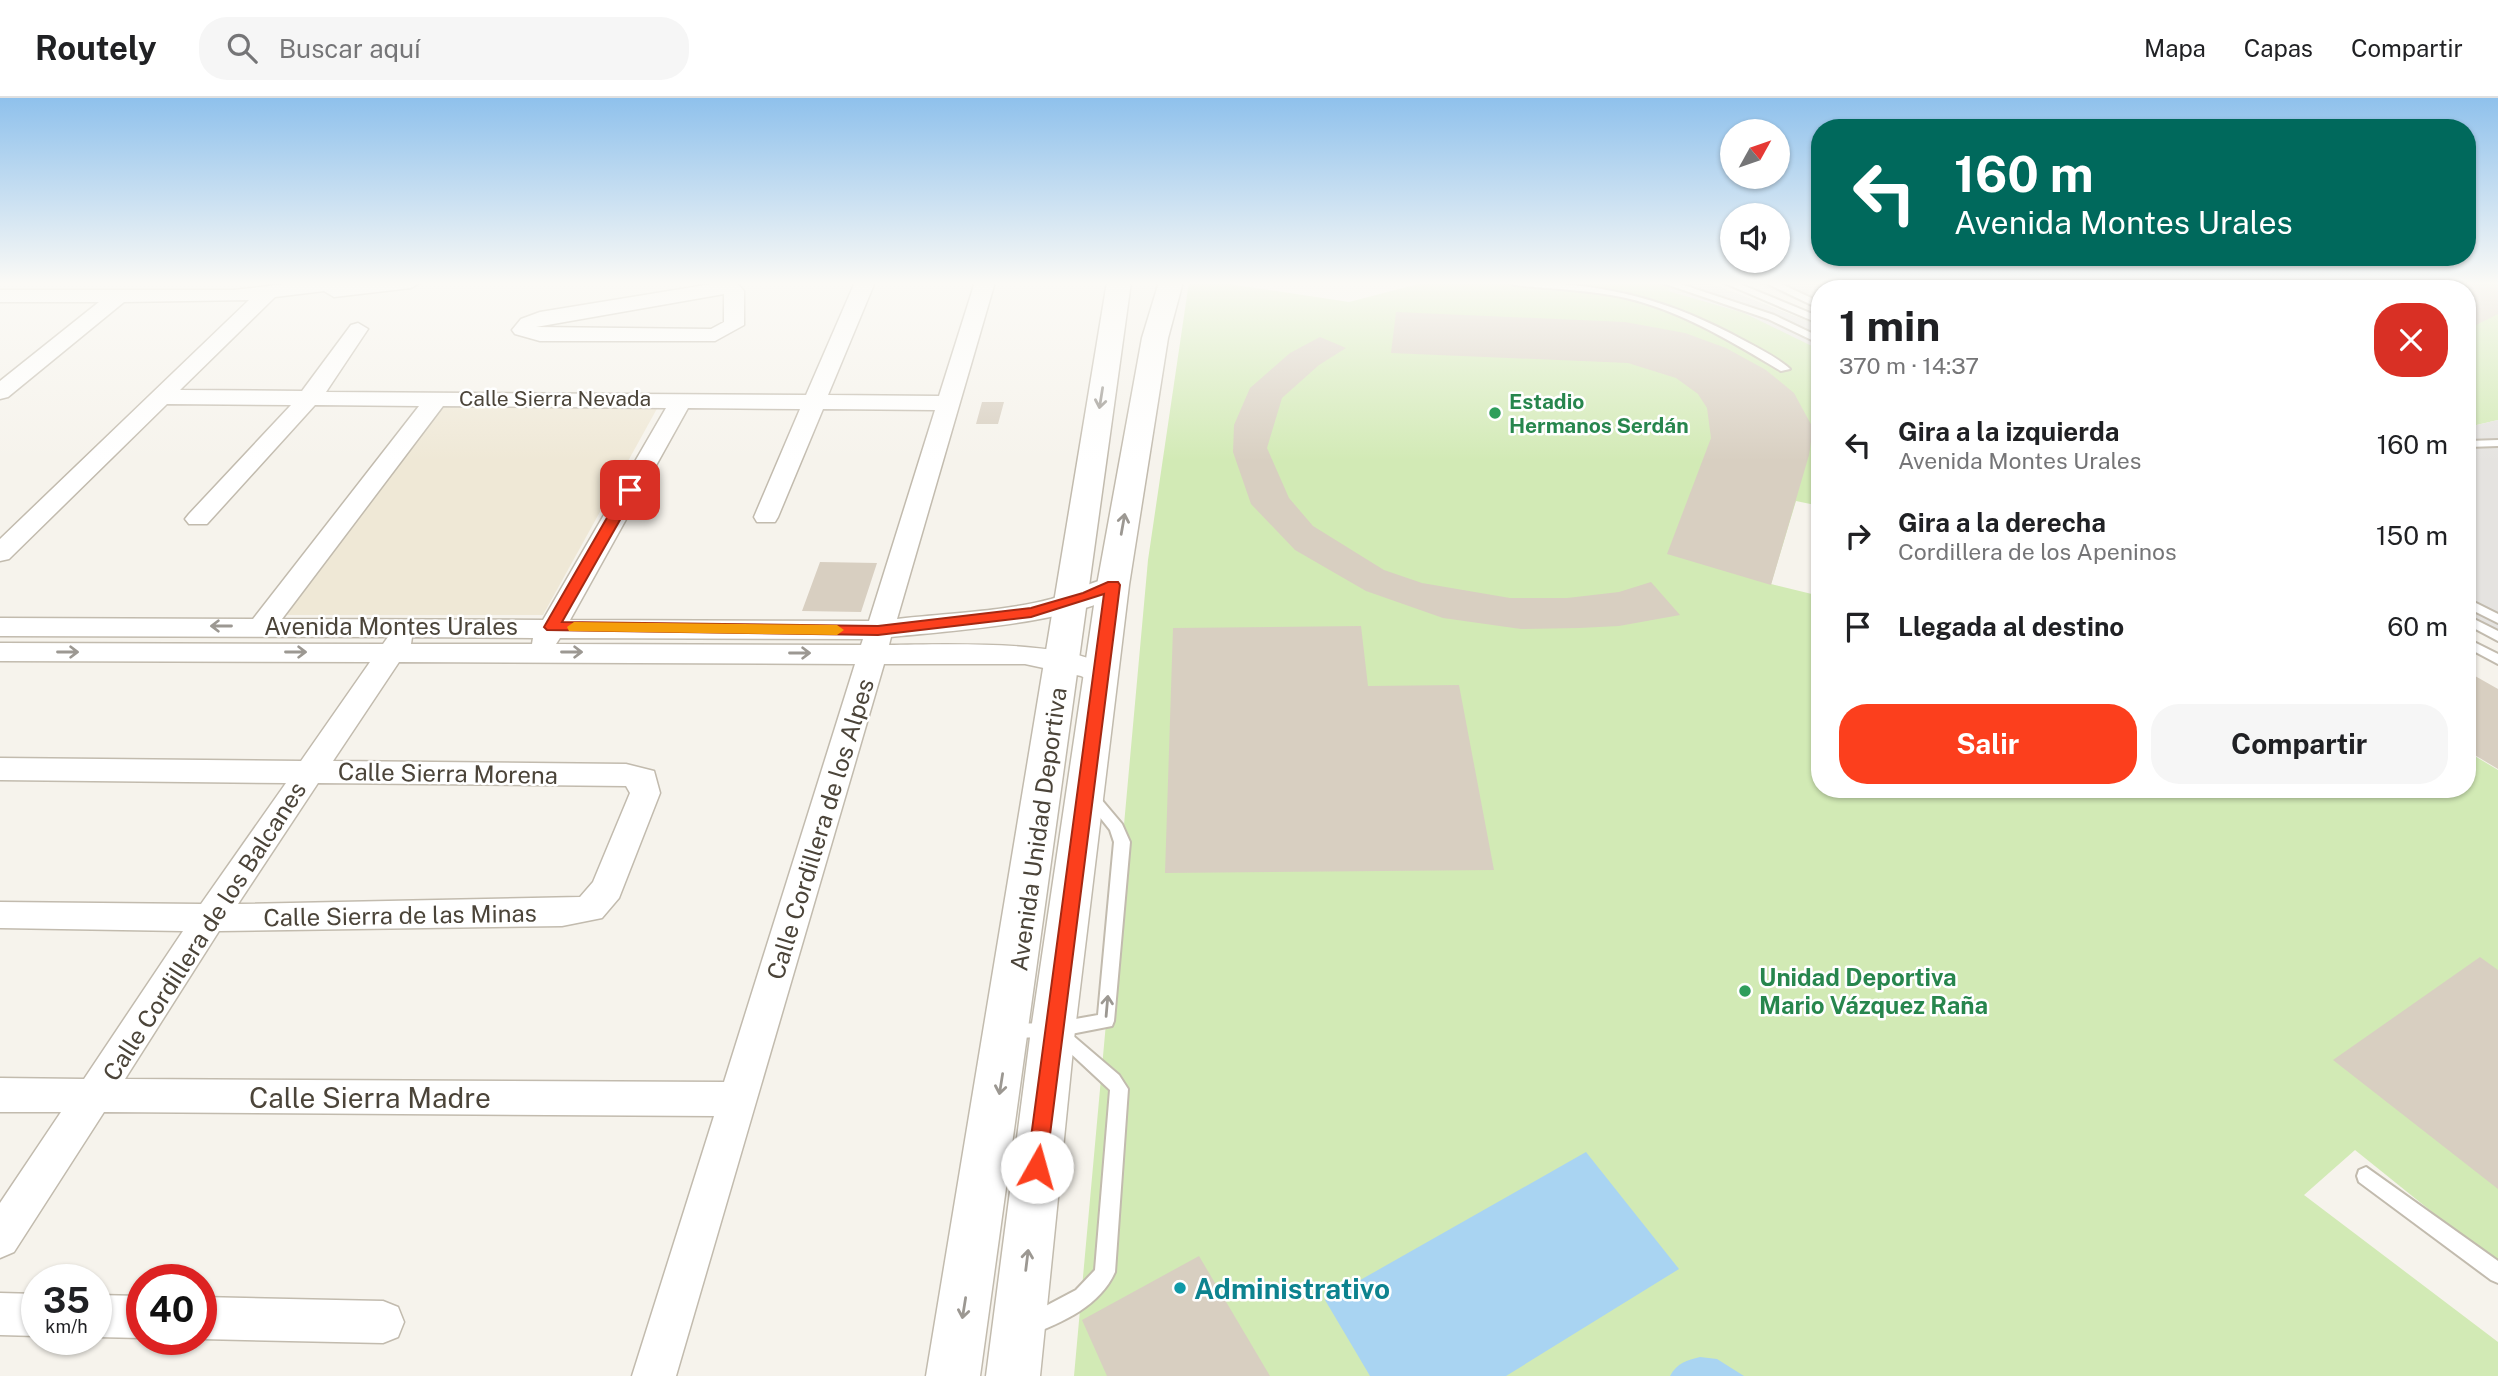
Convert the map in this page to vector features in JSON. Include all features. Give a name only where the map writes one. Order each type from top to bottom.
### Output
[{"type":"street","points":[[0,392],[63,342]]},
{"type":"street","points":[[0,530],[204,342]]},
{"type":"street","points":[[0,553],[160,397],[211,342]]},
{"type":"street","points":[[198,519],[337,366],[351,342]]},
{"type":"street","points":[[766,517],[839,342]]},
{"type":"street","name":"Calle Cordillera de los Alpes","points":[[654,1376],[968,342]]},
{"type":"street","name":"Avenida Unidad Deportiva","points":[[953,1376],[1010,1031],[1043,658],[1071,602],[1110,342]]},
{"type":"street","name":"Avenida Unidad Deportiva","points":[[1013,1376],[1053,1030],[1113,585],[1154,342]]},
{"type":"street","points":[[0,360],[39,361]]},
{"type":"street","name":"Calle Sierra Nevada","points":[[160,397],[950,403]]},
{"type":"street","points":[[262,626],[437,398]]},
{"type":"street","points":[[538,652],[682,399]]},
{"type":"street","name":"Avenida Montes Urales","points":[[0,627],[262,626],[538,652],[875,642],[1031,613],[1071,602],[1113,585]]},
{"type":"street","points":[[1031,613],[1043,658]]},
{"type":"street","name":"Avenida Montes Urales","points":[[0,652],[400,639],[552,627],[875,642],[1043,658],[1089,668],[1102,676]]},
{"type":"street","name":"Calle Cordillera de los Balcanes","points":[[0,1238],[96,1096],[210,918],[400,639]]},
{"type":"street","name":"Calle Sierra Morena","points":[[0,769],[626,775],[643,779],[645,793],[607,889],[590,909]]},
{"type":"street","name":"Calle Sierra de las Minas","points":[[0,915],[210,918],[562,913],[590,909]]},
{"type":"street","name":"Calle Sierra Madre","points":[[0,1095],[740,1099]]},
{"type":"street","points":[[0,1314],[21,1315]]},
{"type":"street","points":[[217,1318],[383,1322]]},
{"type":"lane","points":[[1734,342],[1785,369]]},
{"type":"lane","points":[[2476,444],[2498,443]]},
{"type":"lane","points":[[2476,607],[2498,619]]},
{"type":"lane","points":[[2476,625],[2498,637]]},
{"type":"lane","points":[[2476,648],[2498,660]]},
{"type":"lane","points":[[1010,1031],[1053,1030],[1105,1073],[1119,1089],[1105,1272],[1100,1283],[1087,1295],[1018,1332]]},
{"type":"lane","points":[[2366,1176],[2498,1273]]},
{"type":"shaded area","points":[[440,405],[659,405],[543,615],[279,615]]},
{"type":"shaded area","points":[[2498,420],[2498,632],[2476,620],[2476,425]]},
{"type":"green space","name":"Unidad Deportiva Mario Vázquez Raña","points":[[1180,342],[1811,342],[1811,504],[1796,501],[1771,584],[1811,594],[1811,798],[2476,798],[2476,757],[2498,770],[2498,1265],[2355,1150],[2304,1195],[2498,1342],[2498,1376],[1074,1376],[1148,560]]},
{"type":"green space","points":[[2476,342],[2498,342],[2498,420],[2476,425]]},
{"type":"water","points":[[1586,1152],[1679,1269],[1506,1376],[1370,1376],[1325,1300]]},
{"type":"water","points":[[1700,1357],[1717,1359],[1744,1376],[1670,1376],[1683,1363]]},
{"type":"building","points":[[1311,342],[1331,342],[1346,348],[1319,365],[1282,398],[1267,448],[1289,498],[1313,526],[1384,570],[1422,583],[1510,598],[1567,598],[1619,592],[1651,582],[1680,615],[1619,626],[1521,629],[1443,618],[1366,591],[1295,550],[1251,504],[1233,452],[1234,425],[1250,388],[1290,353]]},
{"type":"building","points":[[1392,342],[1709,342],[1766,370],[1794,393],[1811,424],[1809,455],[1771,585],[1667,554],[1711,438],[1707,408],[1698,394],[1676,378],[1628,363],[1391,353]]},
{"type":"building","points":[[982,402],[1004,402],[998,424],[976,424]]},
{"type":"building","points":[[820,562],[877,563],[861,612],[802,611]]},
{"type":"building","points":[[1361,626],[1368,686],[1459,685],[1494,870],[1165,873],[1173,628]]},
{"type":"building","points":[[2476,677],[2498,689],[2498,769],[2476,756]]},
{"type":"building","points":[[2480,957],[2498,970],[2498,1189],[2333,1060]]},
{"type":"building","name":"Administrativo","points":[[1199,1256],[1270,1376],[1107,1376],[1082,1320]]},
{"type":"slow traffic","points":[[574,627],[837,630]]},
{"type":"place","name":"Estadio Hermanos Serdán","points":[[1495,413]]},
{"type":"place","name":"Unidad Deportiva Mario Vázquez Raña","points":[[1745,991]]},
{"type":"place","name":"Administrativo","points":[[1180,1288]]},
{"type":"route","points":[[630,490],[552,627],[878,630],[1031,613],[1088,597],[1113,585],[1037,1167]]}]
